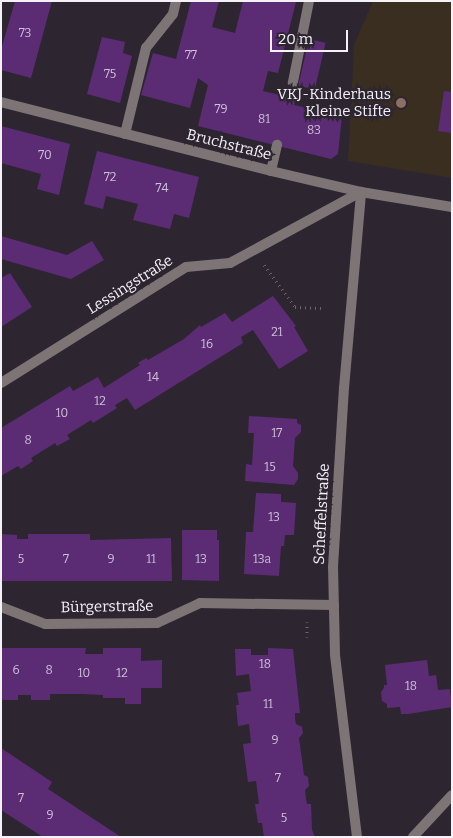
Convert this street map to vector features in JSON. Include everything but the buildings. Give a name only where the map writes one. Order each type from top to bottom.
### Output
[{"type":"street","points":[[125,134],[146,48],[173,14],[176,1]]},
{"type":"street","points":[[290,97],[309,1]]},
{"type":"street","name":"Bruchstraße","points":[[1,102],[361,192],[452,207]]},
{"type":"street","points":[[271,171],[277,145]]},
{"type":"street","name":"Lessingstraße","points":[[1,383],[186,268],[230,263],[361,192]]},
{"type":"street","name":"Scheffelstraße","points":[[357,837],[335,654],[333,567],[344,388],[361,192]]},
{"type":"street","name":"Bürgerstraße","points":[[1,607],[45,624],[54,624],[157,623],[200,603],[334,605]]},
{"type":"street","points":[[414,837],[452,795]]},
{"type":"path","points":[[264,265],[294,307],[321,308]]},
{"type":"shaded area","name":"VKJ-Kinderhaus Kleine Stifte","points":[[373,1],[452,1],[452,178],[348,161],[354,45]]},
{"type":"place","name":"VKJ-Kinderhaus Kleine Stifte","points":[[401,103]]}]
